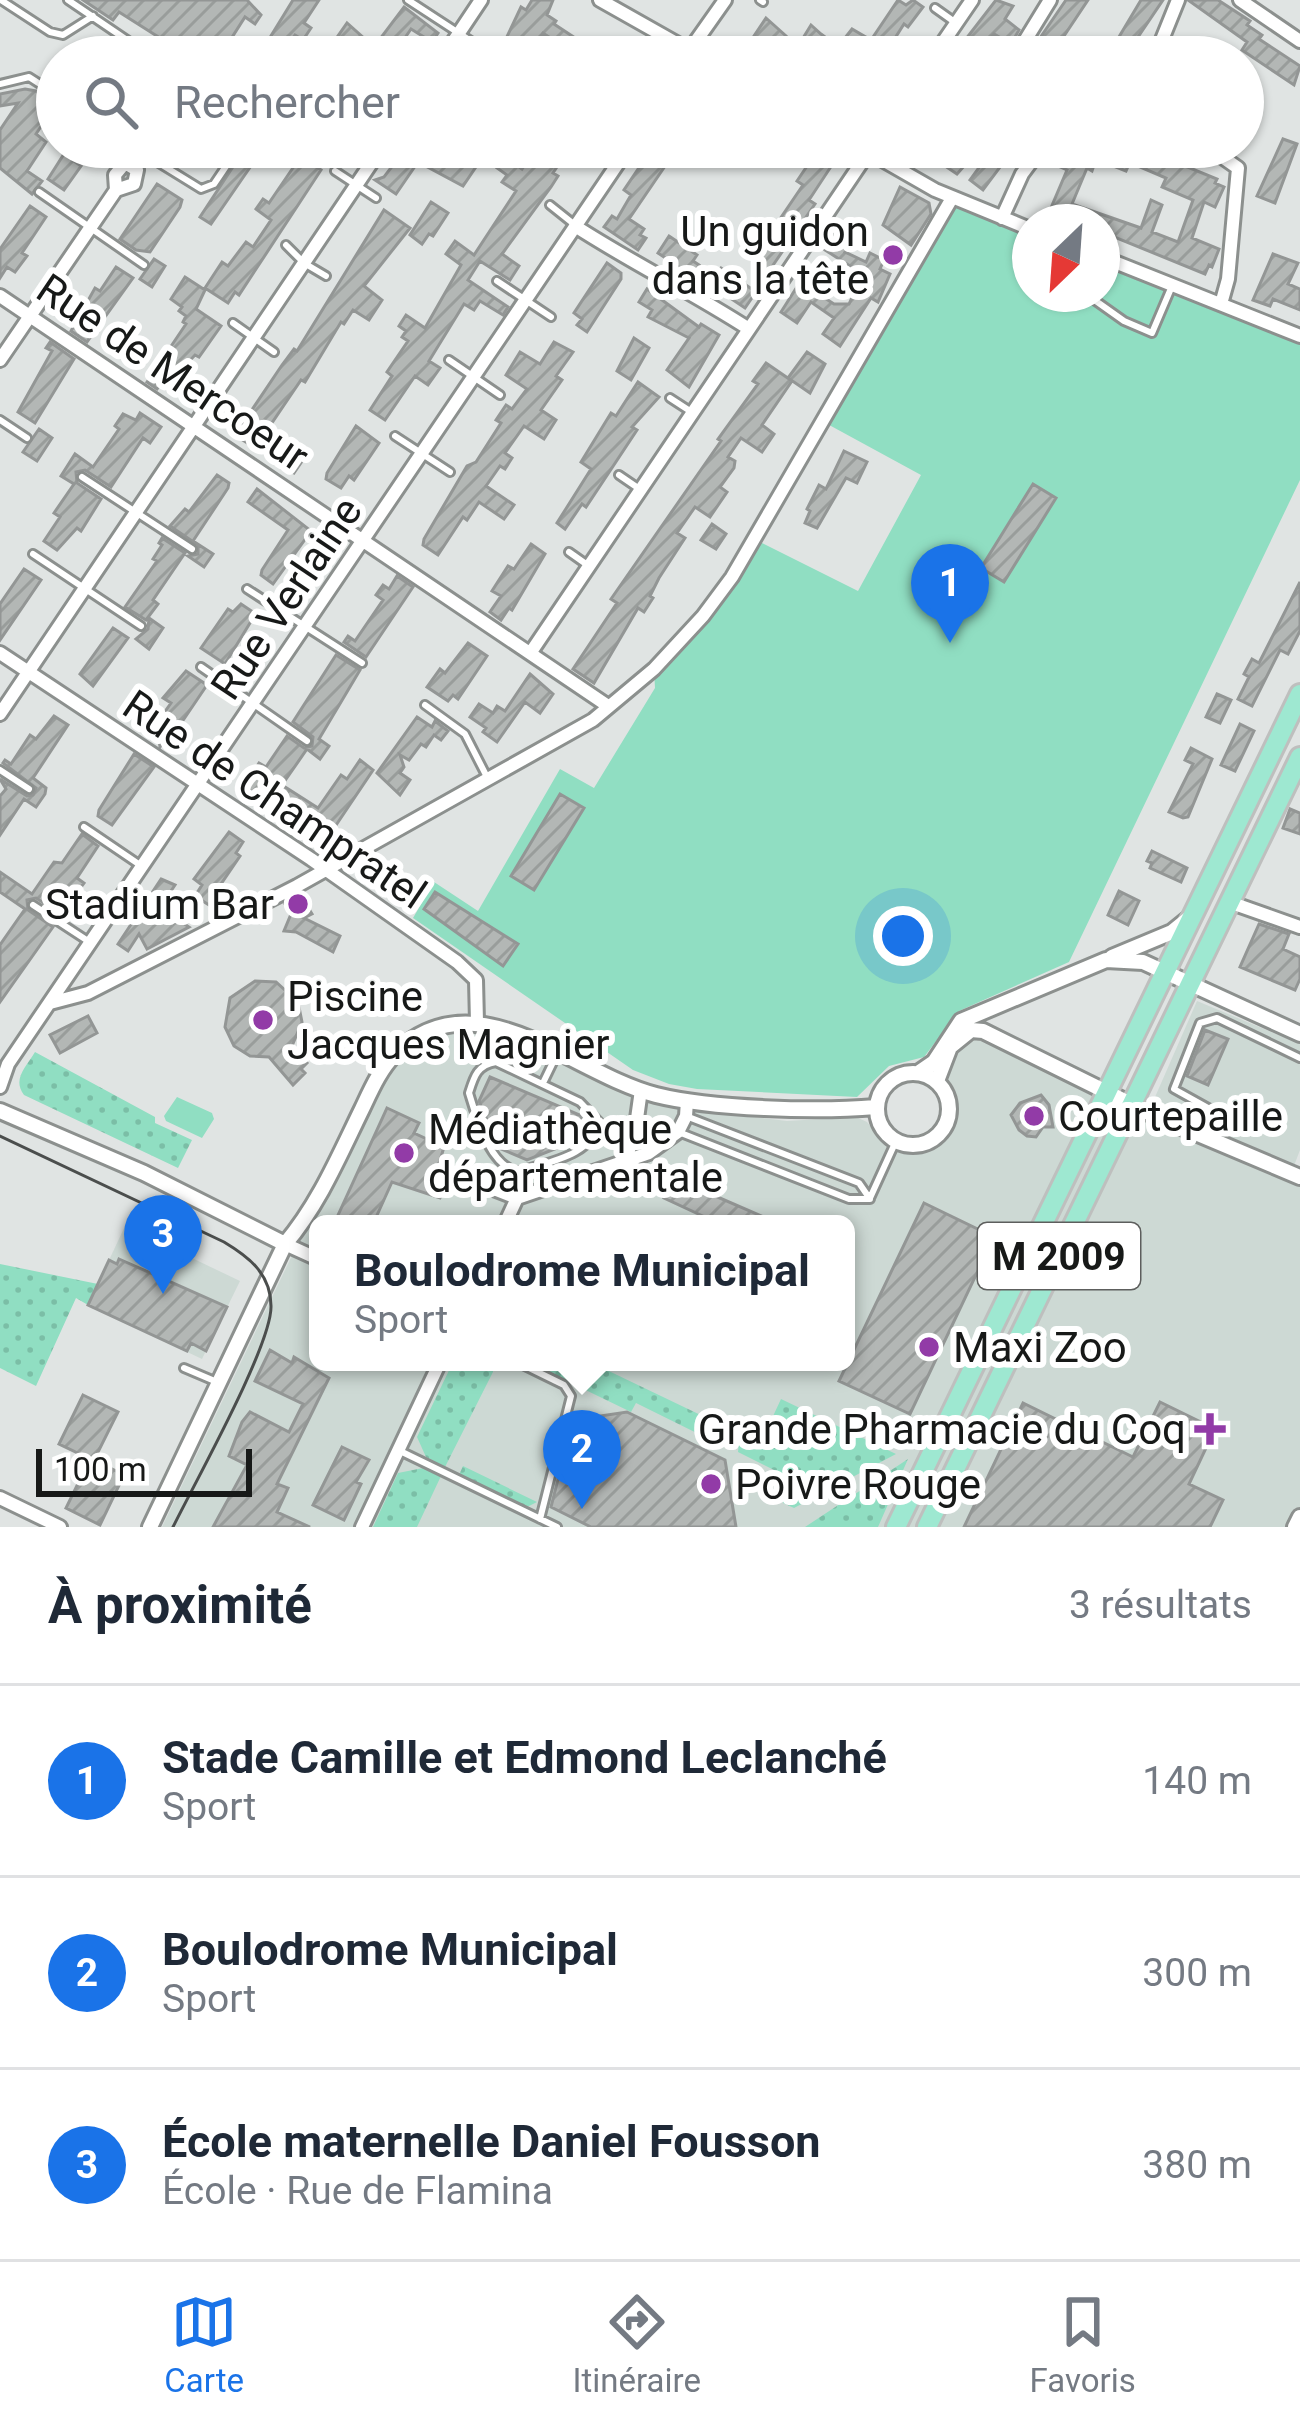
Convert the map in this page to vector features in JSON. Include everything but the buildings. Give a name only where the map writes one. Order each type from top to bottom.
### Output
[{"type":"main road","name":"M 2009","points":[[896,1527],[1300,694]]},
{"type":"main road","name":"M 2009","points":[[927,1527],[1188,983],[1292,787],[1300,757]]},
{"type":"street","points":[[457,36],[482,0]]},
{"type":"street","points":[[600,0],[662,36]]},
{"type":"street","points":[[705,36],[724,0]]},
{"type":"street","points":[[947,36],[972,0]]},
{"type":"street","points":[[1163,36],[1178,0]]},
{"type":"street","points":[[1240,0],[1300,40]]},
{"type":"street","points":[[1026,36],[1043,2]]},
{"type":"street","points":[[0,714],[368,168]]},
{"type":"street","name":"Rue Verlaine","points":[[0,1087],[8,1064],[615,168]]},
{"type":"street","points":[[531,652],[855,168]]},
{"type":"street","points":[[900,168],[952,198],[1012,222]]},
{"type":"street","points":[[1003,218],[1026,168]]},
{"type":"street","points":[[1221,304],[1228,279],[1238,168]]},
{"type":"street","points":[[0,360],[116,190]]},
{"type":"street","points":[[50,1003],[88,993],[325,870],[593,719],[654,669],[704,616],[732,577],[952,198]]},
{"type":"street","points":[[575,226],[749,329]]},
{"type":"street","points":[[1120,264],[1300,336]]},
{"type":"street","name":"Rue de Mercoeur","points":[[0,296],[608,706]]},
{"type":"street","name":"Rue de Champratel","points":[[0,653],[457,962],[476,980],[477,1022]]},
{"type":"street","points":[[1229,902],[1300,927]]},
{"type":"street","points":[[918,1073],[934,1061],[961,1021],[1172,932],[1195,911]]},
{"type":"street","points":[[1106,961],[1143,962],[1300,1034]]},
{"type":"street","points":[[993,1035],[993,1016],[1012,1000]]},
{"type":"street","points":[[309,1215],[376,1079],[396,1052],[423,1033],[477,1022],[686,1109],[876,1107]]},
{"type":"street","points":[[937,1081],[941,1064],[960,1036],[971,1030],[993,1035],[1218,1144],[1299,1174]]},
{"type":"street","points":[[918,1073],[937,1081],[949,1101],[945,1125],[919,1145],[896,1142],[878,1121],[876,1107],[887,1082],[899,1074],[918,1073]]},
{"type":"street","points":[[622,1161],[634,1141],[641,1090]]},
{"type":"street","points":[[486,1186],[517,1198],[649,1153],[677,1132],[686,1109]]},
{"type":"street","points":[[0,1111],[144,1173],[309,1255]]},
{"type":"street","points":[[509,1215],[517,1198]]},
{"type":"street","points":[[150,1527],[285,1244],[309,1216]]},
{"type":"street","points":[[362,1527],[436,1371]]},
{"type":"street","points":[[0,1498],[60,1527]]},
{"type":"street","points":[[1295,1527],[1300,1517]]},
{"type":"lane","points":[[2,0],[50,32],[63,35],[93,16]]},
{"type":"lane","points":[[68,0],[122,36]]},
{"type":"lane","points":[[408,0],[464,36]]},
{"type":"lane","points":[[935,8],[956,22]]},
{"type":"lane","points":[[0,84],[29,77],[36,82]]},
{"type":"lane","points":[[165,168],[201,189],[214,184],[225,168]]},
{"type":"lane","points":[[335,170],[376,199]]},
{"type":"lane","points":[[39,192],[144,265]]},
{"type":"lane","points":[[550,205],[575,226]]},
{"type":"lane","points":[[286,245],[326,276]]},
{"type":"lane","points":[[497,281],[551,317]]},
{"type":"lane","points":[[1111,312],[1152,333],[1173,285]]},
{"type":"lane","points":[[233,323],[274,352]]},
{"type":"lane","points":[[449,360],[500,395]]},
{"type":"lane","points":[[670,398],[693,413]]},
{"type":"lane","points":[[0,420],[27,438]]},
{"type":"lane","points":[[395,436],[450,472]]},
{"type":"lane","points":[[619,476],[640,490]]},
{"type":"lane","points":[[82,477],[192,549]]},
{"type":"lane","points":[[569,552],[590,566]]},
{"type":"lane","points":[[33,554],[141,626]]},
{"type":"lane","points":[[247,589],[362,663]]},
{"type":"lane","points":[[201,667],[308,741]]},
{"type":"lane","points":[[424,706],[465,734],[488,779]]},
{"type":"lane","points":[[0,770],[28,789]]},
{"type":"lane","points":[[84,827],[143,867]]},
{"type":"lane","points":[[33,905],[92,943]]},
{"type":"lane","points":[[1218,1144],[1210,1109],[1174,1089],[1200,1023],[1217,1018],[1300,1058]]},
{"type":"lane","points":[[543,1083],[558,1052]]},
{"type":"lane","points":[[496,1062],[543,1083],[592,1111],[598,1122],[596,1134],[576,1152],[518,1172],[508,1170],[494,1156],[473,1107],[469,1093],[475,1074],[485,1064],[496,1062]]},
{"type":"lane","points":[[686,1109],[859,1183],[870,1198]]},
{"type":"lane","points":[[677,1132],[849,1199],[870,1198]]},
{"type":"lane","points":[[870,1198],[896,1142]]},
{"type":"lane","points":[[184,1368],[220,1383]]},
{"type":"lane","points":[[535,1371],[563,1385],[571,1396],[540,1519]]},
{"type":"lane","points":[[398,1450],[557,1527]]},
{"type":"shaded area","points":[[1197,1001],[1300,1044],[1300,1150],[1289,1179],[1300,1184],[1300,1527],[162,1527],[309,1220],[309,1371],[855,1371],[855,1215],[311,1215],[376,1080],[423,1033],[477,1022],[558,1052],[660,1106],[787,1121],[856,1117],[867,1122],[887,1145],[907,1151],[923,1151],[940,1143],[949,1130],[955,1110],[943,1075],[945,1062],[966,1039],[976,1036],[1090,1087],[1145,1120]]},
{"type":"shaded area","points":[[125,1226],[240,1281],[202,1359],[88,1305]]},
{"type":"green space","points":[[952,198],[1012,222],[1012,312],[1120,312],[1120,264],[1300,336],[1300,480],[1069,962],[959,1011],[924,1057],[889,1066],[857,1097],[669,1084],[633,1070],[413,918],[434,882],[478,911],[560,769],[594,788],[655,688],[654,669],[704,616],[754,539],[858,591],[921,475],[820,420]]},
{"type":"green space","points":[[35,1052],[192,1140],[178,1168],[24,1095],[20,1078]]},
{"type":"green space","points":[[177,1097],[212,1113],[214,1119],[202,1138],[166,1121],[164,1116]]},
{"type":"green space","points":[[0,1264],[98,1284],[88,1305],[76,1298],[36,1386],[0,1368]]},
{"type":"green space","points":[[449,1371],[493,1371],[445,1467],[426,1457],[417,1437]]},
{"type":"green space","points":[[546,1371],[609,1371],[734,1431],[731,1450],[636,1403],[631,1412]]},
{"type":"green space","points":[[781,1399],[896,1454],[794,1508],[783,1503],[778,1472],[738,1452],[740,1432],[761,1442]]},
{"type":"green space","points":[[908,1459],[878,1527],[805,1527]]},
{"type":"green space","points":[[463,1466],[537,1502],[527,1507],[459,1475]]},
{"type":"green space","points":[[423,1468],[441,1476],[417,1527],[373,1527],[398,1473]]},
{"type":"tram line","points":[[0,1136],[224,1242],[250,1260],[267,1285],[271,1306],[259,1351],[173,1527]]},
{"type":"place","name":"Un guidon dans la tête","points":[[893,255]]},
{"type":"place","name":"Stade Camille et Edmond Leclanché","points":[[950,643]]},
{"type":"place","name":"Stadium Bar","points":[[298,904]]},
{"type":"place","name":"Piscine Jacques Magnier","points":[[263,1020]]},
{"type":"place","name":"Courtepaille","points":[[1034,1116]]},
{"type":"place","name":"Médiathèque départementale","points":[[404,1153]]},
{"type":"place","name":"École maternelle Daniel Fousson","points":[[163,1294]]},
{"type":"place","name":"Maxi Zoo","points":[[929,1347]]},
{"type":"place","name":"Grande Pharmacie du Coq","points":[[1210,1429]]},
{"type":"place","name":"Poivre Rouge","points":[[711,1484]]},
{"type":"place","name":"Boulodrome Municipal","points":[[582,1509]]}]
